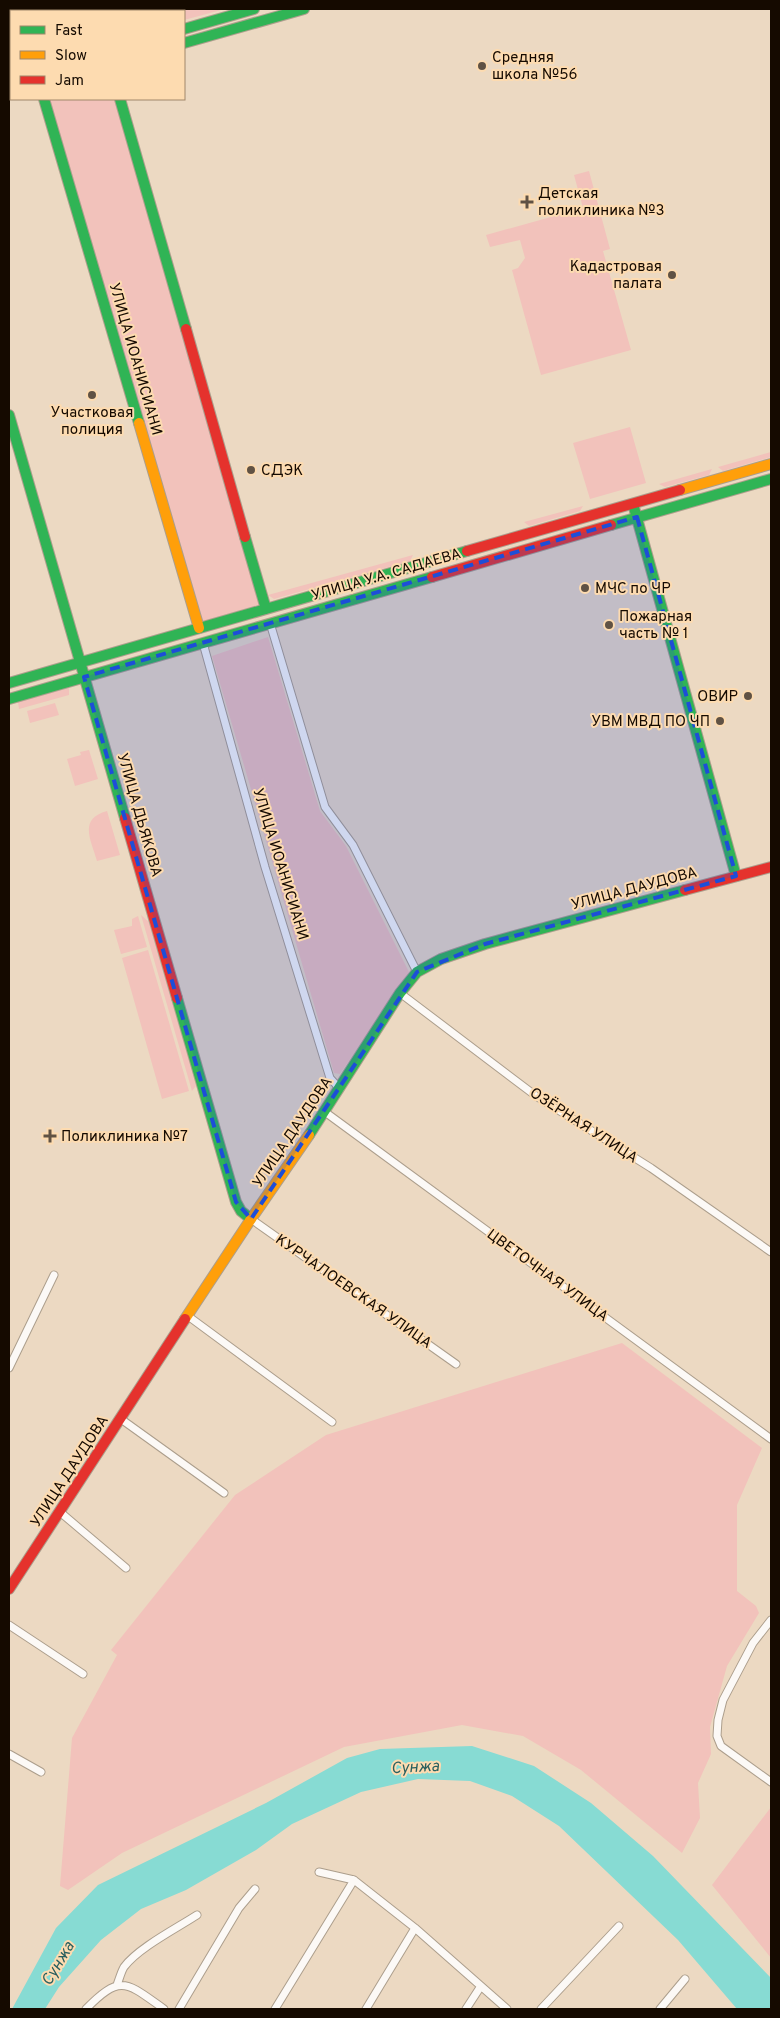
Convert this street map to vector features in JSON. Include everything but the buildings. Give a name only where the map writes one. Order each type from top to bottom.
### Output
[{"type":"street","points":[[185,29],[254,9]]},
{"type":"street","points":[[185,43],[304,9]]},
{"type":"street","name":"УЛИЦА ИОАНИСИАНИ","points":[[44,100],[199,628]]},
{"type":"street","points":[[120,100],[266,609]]},
{"type":"street","name":"УЛИЦА ДЬЯКОВА","points":[[9,415],[236,1202],[241,1210],[251,1219]]},
{"type":"street","name":"УЛИЦА У.А. САДАЕВА","points":[[9,683],[771,464]]},
{"type":"street","name":"УЛИЦА У.А. САДАЕВА","points":[[9,698],[771,479]]},
{"type":"street","points":[[633,504],[736,876]]},
{"type":"street","points":[[270,623],[325,807],[353,845],[417,972]]},
{"type":"street","name":"УЛИЦА ИОАНИСИАНИ","points":[[203,643],[268,876],[330,1078],[340,1088]]},
{"type":"street","name":"УЛИЦА ДАУДОВА","points":[[9,1587],[122,1419],[251,1219],[325,1112],[400,993],[417,972],[442,959],[486,944],[771,867]]},
{"type":"street","name":"ОЗЁРНАЯ УЛИЦА","points":[[400,993],[536,1096],[651,1168],[771,1252]]},
{"type":"street","name":"ЦВЕТОЧНАЯ УЛИЦА","points":[[325,1112],[771,1439]]},
{"type":"street","name":"КУРЧАЛОЕВСКАЯ УЛИЦА","points":[[251,1219],[456,1364]]},
{"type":"street","points":[[9,1368],[54,1275]]},
{"type":"street","points":[[188,1316],[332,1422]]},
{"type":"street","points":[[122,1419],[224,1493]]},
{"type":"street","points":[[60,1512],[126,1568]]},
{"type":"street","points":[[771,1620],[753,1643],[723,1700],[717,1728],[717,1736],[721,1746],[771,1782]]},
{"type":"street","points":[[9,1625],[83,1674]]},
{"type":"street","points":[[9,1754],[41,1772]]},
{"type":"street","points":[[318,1872],[354,1880],[415,1928],[507,2009]]},
{"type":"street","points":[[275,2009],[354,1880]]},
{"type":"street","points":[[179,2009],[239,1908],[255,1889]]},
{"type":"street","points":[[117,1985],[124,1968],[131,1961],[147,1948],[198,1915]]},
{"type":"street","points":[[542,2009],[619,1926]]},
{"type":"street","points":[[366,2009],[415,1928]]},
{"type":"street","points":[[660,2009],[685,1979]]},
{"type":"street","points":[[86,2009],[101,1993],[117,1985],[132,1986],[164,2009]]},
{"type":"street","points":[[466,2009],[481,1986]]},
{"type":"highlighted area","points":[[637,517],[736,876],[485,944],[417,972],[251,1219],[236,1202],[84,677]]},
{"type":"shaded area","points":[[225,9],[185,20],[185,10],[164,10]]},
{"type":"shaded area","points":[[49,100],[115,100],[261,604],[200,622]]},
{"type":"shaded area","points":[[589,171],[610,249],[603,251],[631,350],[541,375],[512,270],[518,268],[525,258],[520,240],[490,247],[486,235],[583,208],[574,175]]},
{"type":"shaded area","points":[[630,427],[646,483],[590,499],[573,443]]},
{"type":"shaded area","points":[[771,452],[771,457],[723,471],[718,467]]},
{"type":"shaded area","points":[[712,469],[709,475],[665,487],[659,484]]},
{"type":"shaded area","points":[[583,506],[580,511],[529,526],[524,522]]},
{"type":"shaded area","points":[[413,555],[410,561],[274,599],[268,595]]},
{"type":"shaded area","points":[[268,637],[320,811],[346,846],[409,972],[340,1074],[334,1073],[212,656]]},
{"type":"shaded area","points":[[69,688],[69,695],[19,709],[18,702]]},
{"type":"shaded area","points":[[55,703],[59,715],[30,723],[27,711]]},
{"type":"shaded area","points":[[89,750],[98,779],[75,786],[67,759],[81,755],[80,752]]},
{"type":"shaded area","points":[[107,811],[120,855],[97,861],[90,838],[90,825],[92,819]]},
{"type":"shaded area","points":[[141,915],[149,922],[196,1086],[192,1091]]},
{"type":"shaded area","points":[[138,916],[147,947],[121,954],[114,930],[132,926],[132,919]]},
{"type":"shaded area","points":[[148,950],[189,1091],[162,1099],[122,958]]},
{"type":"shaded area","points":[[622,1343],[762,1448],[737,1505],[737,1591],[756,1606],[759,1613],[727,1666],[710,1727],[711,1754],[698,1783],[700,1818],[682,1853],[581,1770],[523,1736],[462,1725],[344,1747],[122,1853],[68,1890],[60,1886],[72,1738],[117,1655],[111,1650],[235,1495],[326,1435]]},
{"type":"shaded area","points":[[771,1807],[771,1958],[712,1885]]},
{"type":"water","name":"Сунжа","points":[[472,1746],[534,1766],[591,1803],[653,1856],[771,1978],[771,2009],[737,2009],[678,1940],[559,1826],[512,1796],[470,1781],[418,1779],[361,1792],[292,1824],[256,1850],[186,1890],[141,1909],[101,1940],[59,1987],[45,2009],[12,2009],[56,1928],[98,1885],[266,1803],[347,1758],[380,1749]]},
{"type":"traffic: fast","points":[[185,29],[254,9]]},
{"type":"traffic: fast","points":[[185,43],[304,9]]},
{"type":"traffic: fast","points":[[44,100],[139,423]]},
{"type":"traffic: fast","points":[[120,100],[186,329]]},
{"type":"traffic: fast","points":[[9,415],[125,818]]},
{"type":"traffic: fast","points":[[611,525],[771,479]]},
{"type":"traffic: fast","points":[[633,504],[736,876]]},
{"type":"traffic: fast","points":[[245,537],[266,609]]},
{"type":"traffic: fast","points":[[9,683],[467,551]]},
{"type":"traffic: fast","points":[[9,699],[432,577]]},
{"type":"traffic: fast","points":[[309,1135],[400,993],[417,972],[441,959],[485,944],[685,890]]},
{"type":"traffic: fast","points":[[177,998],[236,1202],[241,1211],[251,1219]]},
{"type":"traffic: slow","points":[[139,423],[199,628]]},
{"type":"traffic: slow","points":[[680,490],[771,464]]},
{"type":"traffic: slow","points":[[185,1319],[309,1135]]},
{"type":"traffic: jam","points":[[186,329],[245,537]]},
{"type":"traffic: jam","points":[[467,551],[680,490]]},
{"type":"traffic: jam","points":[[432,577],[611,525]]},
{"type":"traffic: jam","points":[[125,818],[177,998]]},
{"type":"traffic: jam","points":[[685,890],[771,867]]},
{"type":"traffic: jam","points":[[9,1589],[185,1319]]},
{"type":"place","name":"Средняя школа №56","points":[[482,66]]},
{"type":"place","name":"Детская поликлиника №3","points":[[527,202]]},
{"type":"place","name":"Кадастровая палата","points":[[672,275]]},
{"type":"place","name":"Участковая полиция","points":[[92,395]]},
{"type":"place","name":"СДЭК","points":[[251,470]]},
{"type":"place","name":"МЧС по ЧР","points":[[585,588]]},
{"type":"place","name":"Пожарная часть № 1","points":[[609,625]]},
{"type":"place","name":"ОВИР","points":[[748,696]]},
{"type":"place","name":"УВМ МВД ПО ЧП","points":[[720,721]]},
{"type":"place","name":"Поликлиника №7","points":[[50,1136]]}]
